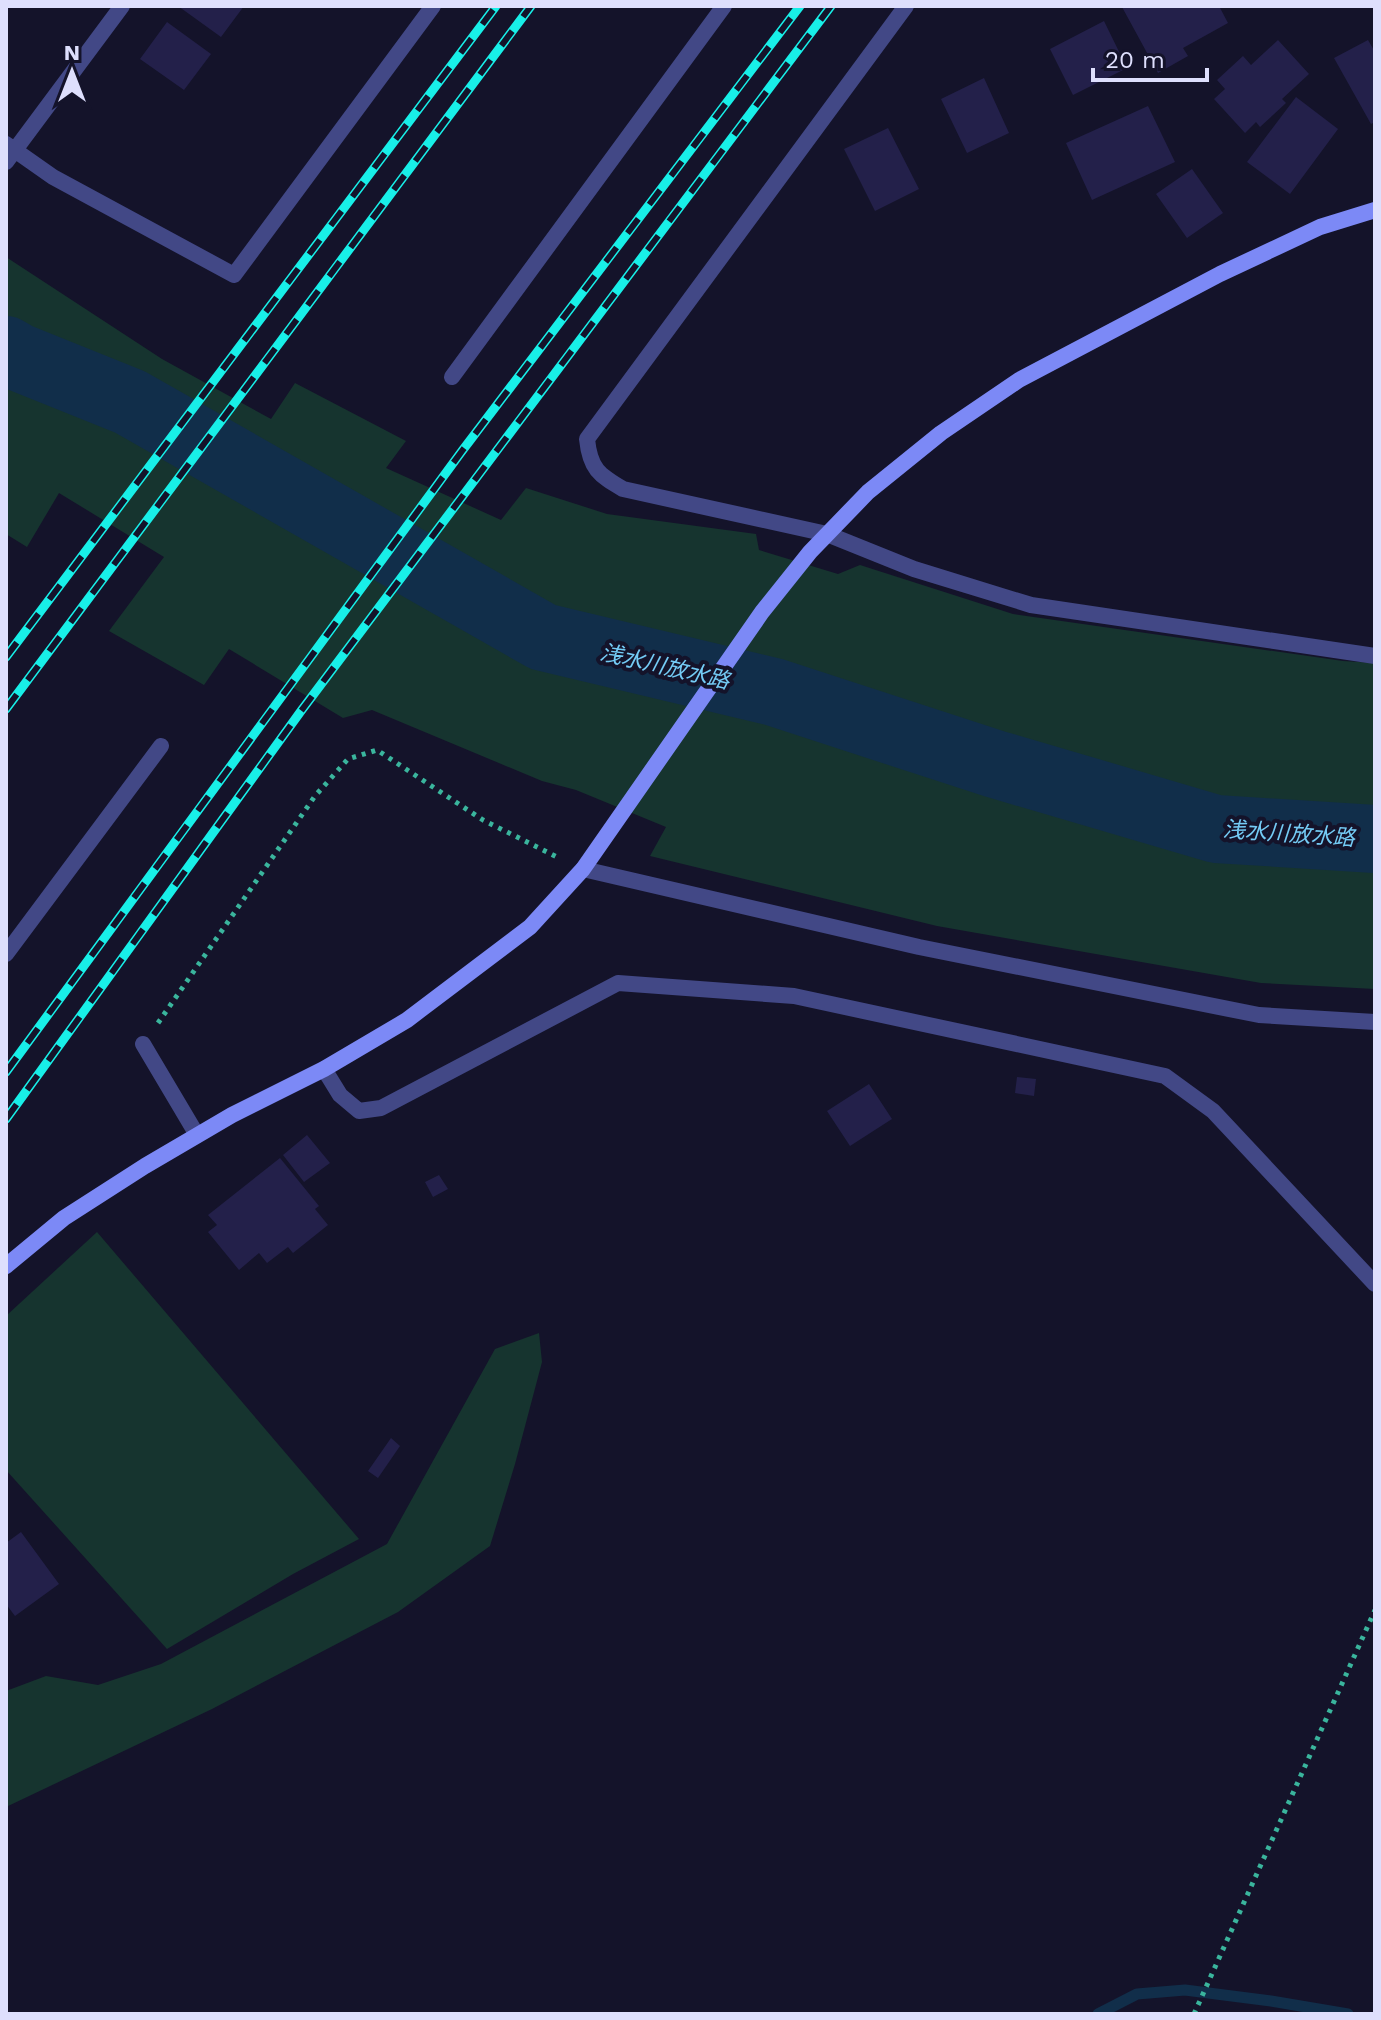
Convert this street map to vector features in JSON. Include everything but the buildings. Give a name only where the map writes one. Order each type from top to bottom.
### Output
[{"type":"street","points":[[122,6],[9,152],[234,275],[433,6]]},
{"type":"street","points":[[452,377],[724,6]]},
{"type":"street","points":[[906,6],[587,439],[589,458],[600,475],[623,489],[827,534],[914,569],[1031,605],[1375,656]]},
{"type":"street","points":[[6,1266],[64,1218],[197,1135],[324,1069],[407,1020],[530,927],[583,869],[762,612],[810,552],[868,492],[941,433],[1019,380],[1220,274],[1320,227],[1375,210]]},
{"type":"street","points":[[6,954],[161,746]]},
{"type":"street","points":[[583,869],[919,947],[1259,1015],[1375,1022]]},
{"type":"street","points":[[324,1069],[340,1095],[359,1111],[381,1108],[618,983],[794,996],[1165,1076],[1213,1111],[1375,1284]]},
{"type":"street","points":[[143,1044],[197,1135]]},
{"type":"path","points":[[143,1044],[315,796],[348,759],[377,750],[483,820],[583,869]]},
{"type":"path","points":[[1194,2014],[1375,1610]]},
{"type":"green space","points":[[6,257],[162,359],[271,419],[295,383],[406,441],[386,468],[501,520],[526,488],[607,514],[756,534],[759,550],[838,574],[860,565],[1013,614],[1375,663],[1375,989],[1261,983],[937,926],[650,856],[666,827],[576,790],[542,781],[372,710],[343,718],[229,649],[204,685],[109,631],[164,557],[59,493],[27,547],[6,534]]},
{"type":"green space","points":[[97,1232],[359,1539],[293,1574],[167,1649],[6,1470],[6,1316]]},
{"type":"green space","points":[[539,1333],[542,1362],[490,1546],[398,1612],[212,1709],[6,1807],[6,1691],[46,1676],[98,1685],[161,1664],[387,1544],[495,1349]]},
{"type":"waterway","name":"浅水川放水路","points":[[6,350],[130,402],[543,637],[774,692],[995,764],[1216,829],[1375,839]]},
{"type":"waterway","points":[[1098,2014],[1137,1994],[1185,1990],[1348,2014]]},
{"type":"railway","points":[[6,657],[496,6]]},
{"type":"railway","points":[[6,709],[531,6]]},
{"type":"railway","points":[[6,1072],[462,451],[800,6]]},
{"type":"railway","points":[[6,1119],[301,711],[831,6]]}]
